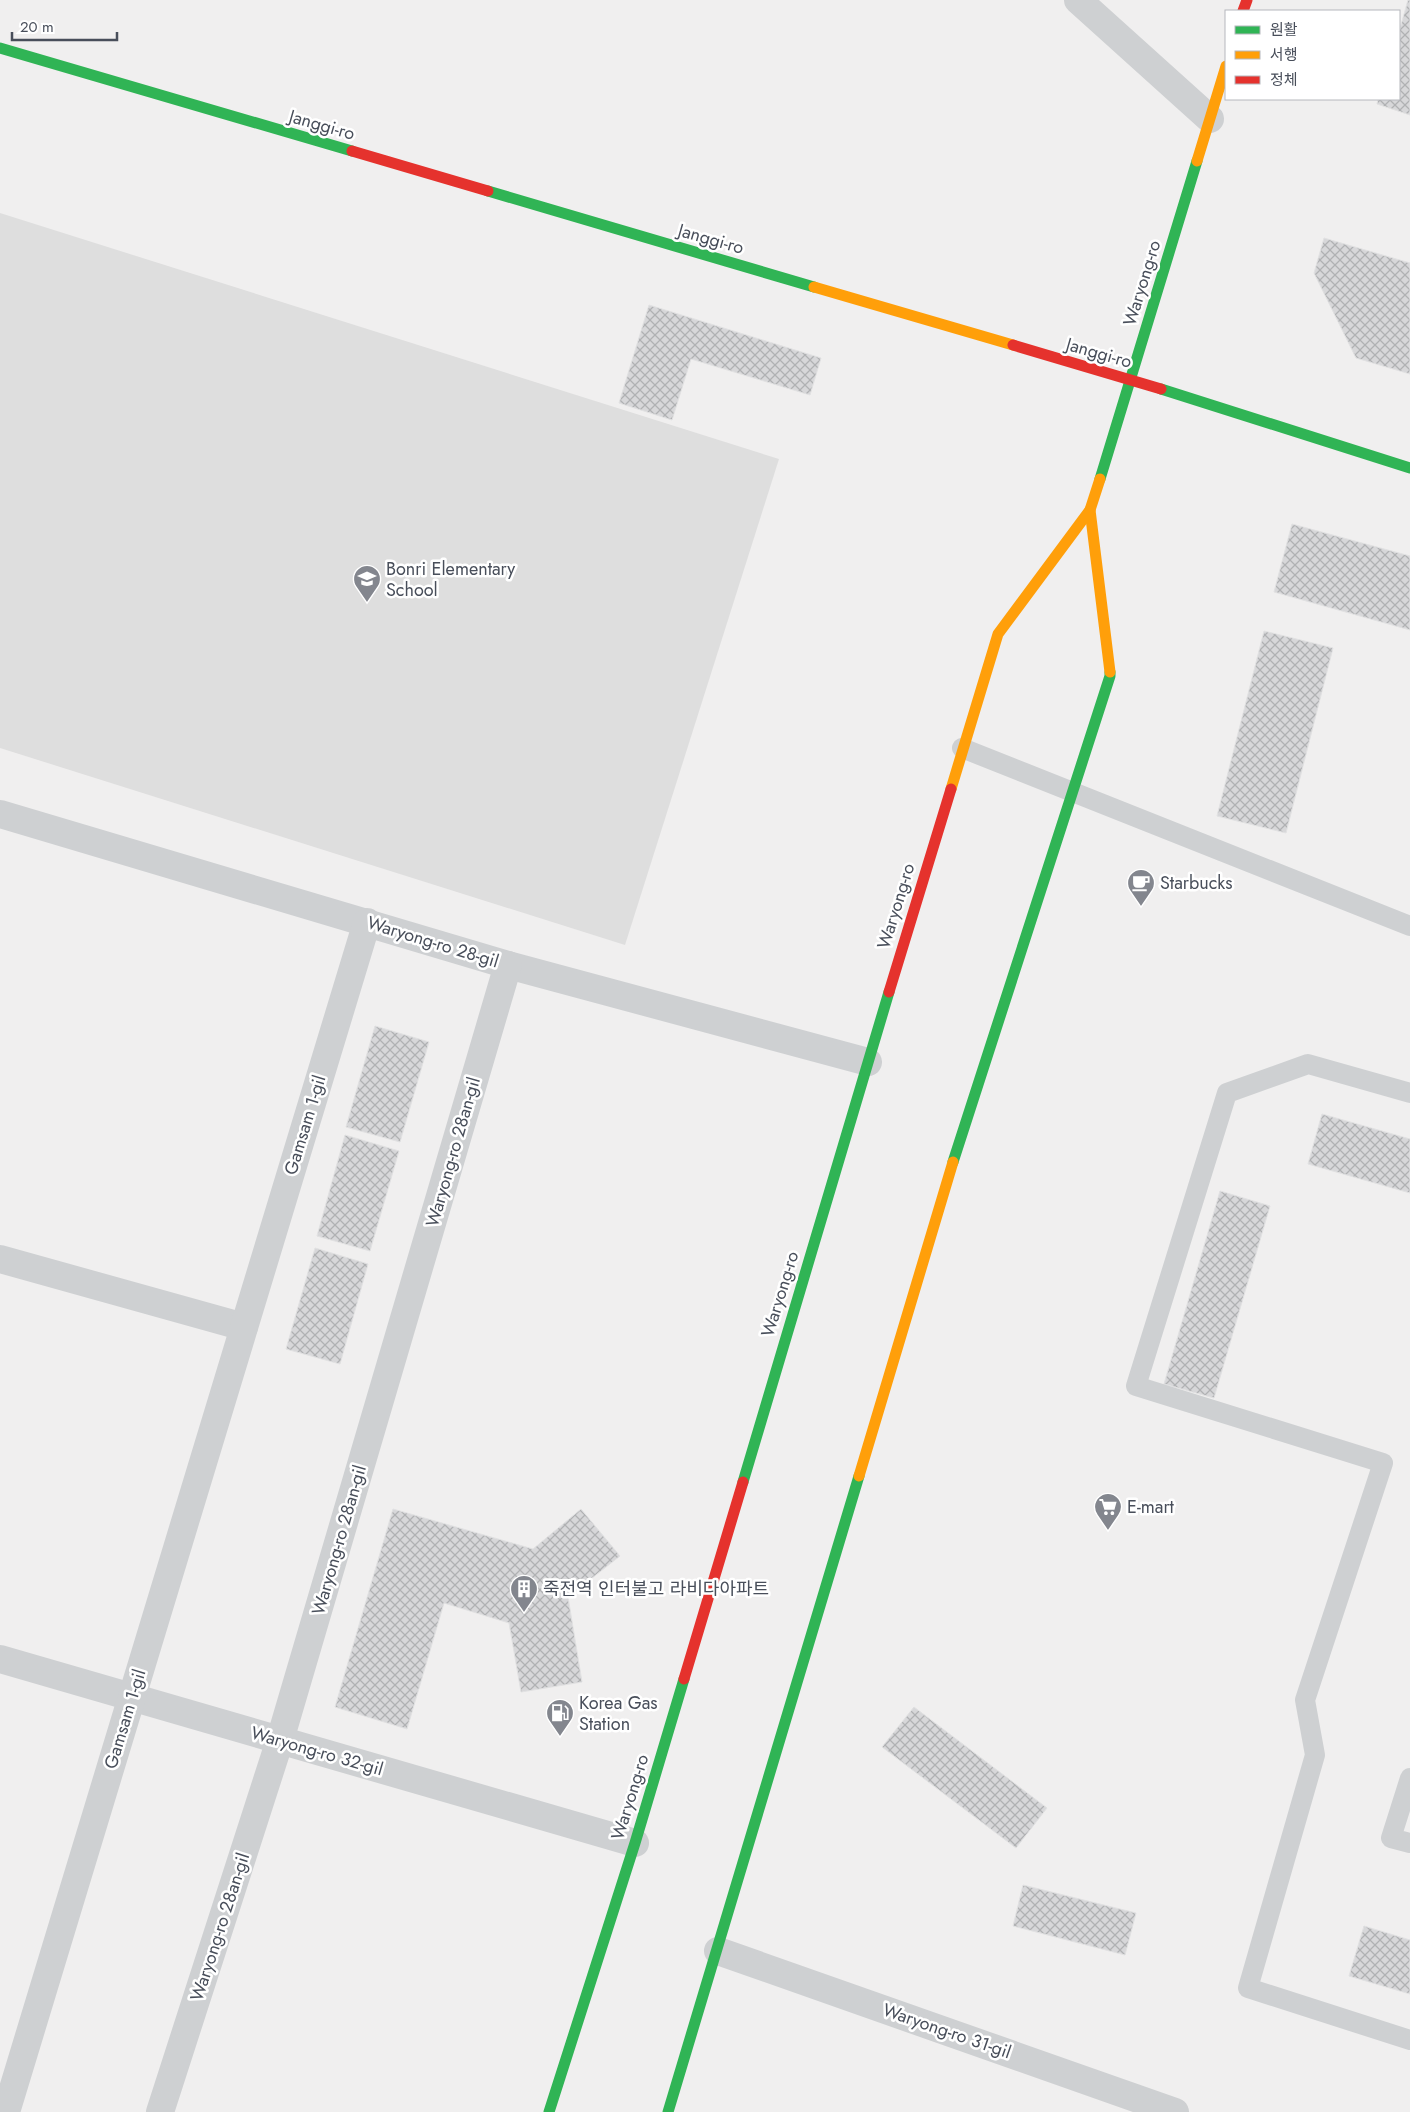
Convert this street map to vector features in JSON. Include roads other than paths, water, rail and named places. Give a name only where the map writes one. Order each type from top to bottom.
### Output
[{"type":"main road","name":"Janggi-ro","points":[[0,48],[1131,380],[1410,468]]},
{"type":"main road","name":"Waryong-ro","points":[[550,2112],[635,1843],[962,748],[998,634],[1090,510],[1225,69]]},
{"type":"main road","name":"Waryong-ro","points":[[668,2112],[718,1951],[971,1103],[1110,676],[1090,510]]},
{"type":"street","points":[[1078,0],[1210,119]]},
{"type":"street","name":"Waryong-ro 28-gil","points":[[0,814],[508,965],[868,1062]]},
{"type":"street","name":"Gamsam 1-gil","points":[[6,2112],[367,922]]},
{"type":"street","name":"Waryong-ro 28an-gil","points":[[160,2112],[280,1740],[508,965]]},
{"type":"street","points":[[0,1258],[244,1327]]},
{"type":"street","name":"Waryong-ro 32-gil","points":[[0,1659],[635,1843]]},
{"type":"street","name":"Waryong-ro 31-gil","points":[[718,1951],[1175,2112]]},
{"type":"lane","points":[[962,748],[1410,926]]},
{"type":"lane","points":[[1410,1093],[1308,1064],[1227,1093],[1136,1386],[1382,1463],[1305,1700],[1315,1755],[1248,1988],[1410,2040]]},
{"type":"lane","points":[[1410,1778],[1391,1838],[1410,1843]]},
{"type":"place","name":"Bonri Elementary School","points":[[367,603]]},
{"type":"place","name":"Starbucks","points":[[1141,907]]},
{"type":"place","name":"E-mart","points":[[1108,1531]]},
{"type":"place","name":"죽전역 인터불고 라비다아파트","points":[[524,1613]]},
{"type":"place","name":"Korea Gas Station","points":[[560,1737]]}]
